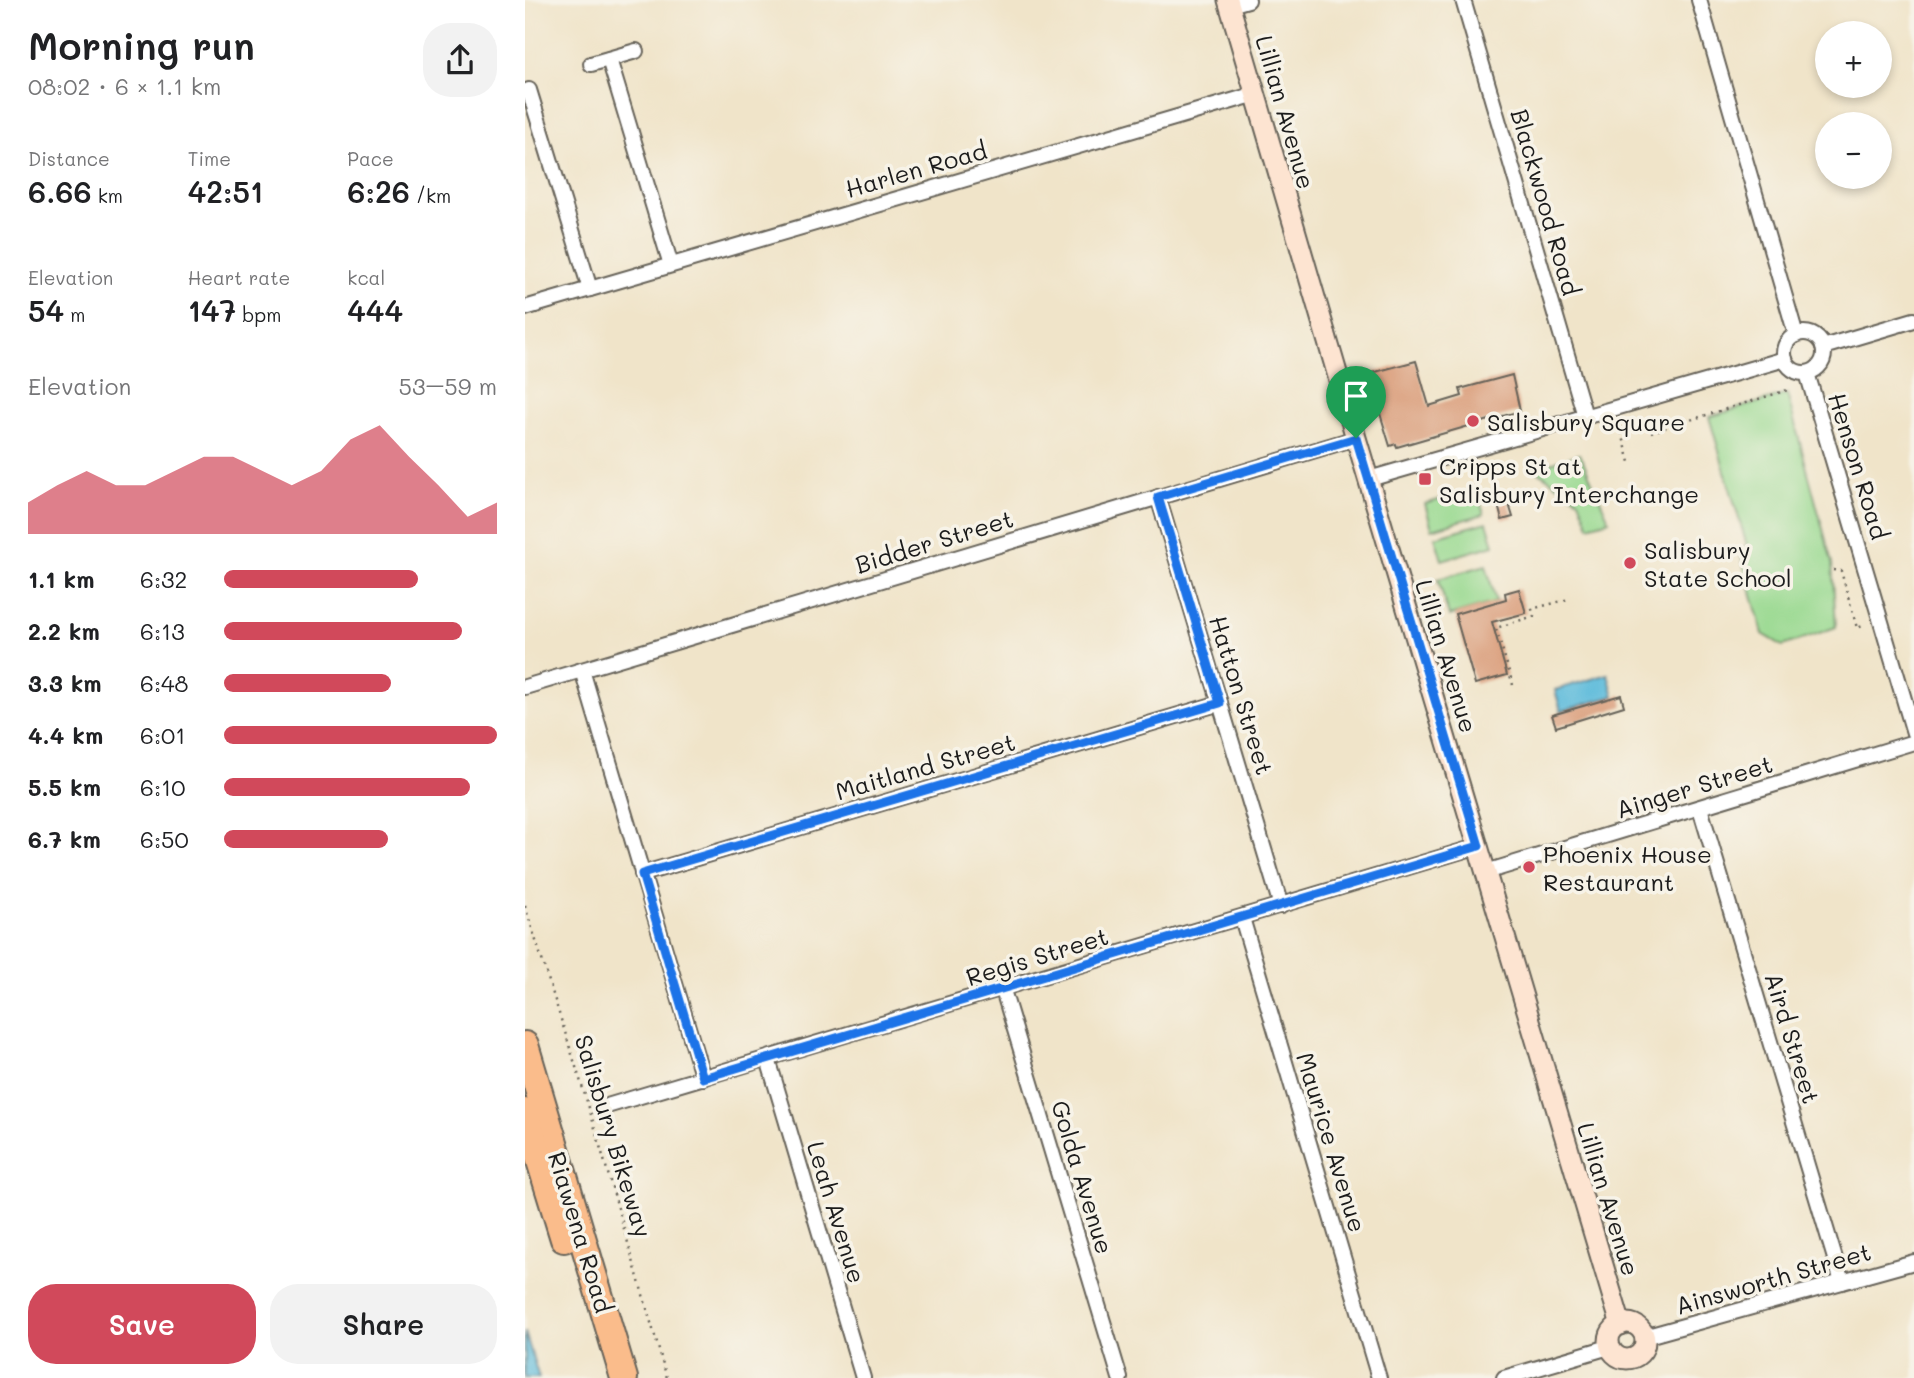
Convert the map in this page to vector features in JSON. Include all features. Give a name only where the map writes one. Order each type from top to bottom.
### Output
[{"type":"highway","name":"Riawena Road","points":[[525,1045],[624,1378]]},
{"type":"highway","name":"Riawena Road","points":[[525,1112],[605,1378]]},
{"type":"street","name":"Blackwood Road","points":[[1463,0],[1585,416]]},
{"type":"street","points":[[1699,0],[1796,335]]},
{"type":"street","name":"Lillian Avenue","points":[[1235,2],[1256,93],[1356,438],[1621,1325]]},
{"type":"street","points":[[591,64],[636,51]]},
{"type":"street","points":[[609,59],[671,265]]},
{"type":"street","points":[[525,92],[529,90],[590,289]]},
{"type":"street","name":"Harlen Road","points":[[525,309],[1256,93]]},
{"type":"street","points":[[1823,347],[1914,320]]},
{"type":"street","points":[[1809,334],[1823,347],[1821,364],[1813,372],[1791,368],[1785,359],[1785,347],[1796,335],[1809,334]]},
{"type":"street","points":[[1369,480],[1785,359]]},
{"type":"street","name":"Henson Road","points":[[1807,373],[1914,733]]},
{"type":"street","name":"Bidder Street","points":[[525,687],[1356,438]]},
{"type":"street","name":"Hatton Street","points":[[1158,497],[1282,906]]},
{"type":"street","points":[[582,670],[703,1078]]},
{"type":"street","name":"Maitland Street","points":[[642,874],[1220,703]]},
{"type":"street","name":"Ainger Street","points":[[1486,872],[1914,742]]},
{"type":"street","name":"Aird Street","points":[[1700,808],[1842,1282]]},
{"type":"street","name":"Regis Street","points":[[607,1106],[1479,846]]},
{"type":"street","name":"Maurice Avenue","points":[[1242,918],[1379,1378]]},
{"type":"street","name":"Golda Avenue","points":[[1003,990],[1120,1378]]},
{"type":"street","name":"Leah Avenue","points":[[768,1059],[863,1378]]},
{"type":"street","name":"Ainsworth Street","points":[[1644,1337],[1914,1262]]},
{"type":"street","points":[[1621,1325],[1638,1327],[1644,1337],[1643,1348],[1631,1359],[1615,1356],[1609,1347],[1610,1336],[1621,1325]]},
{"type":"street","points":[[1504,1378],[1609,1347]]},
{"type":"street","points":[[1631,1359],[1637,1378]]},
{"type":"path","points":[[1651,432],[1791,389]]},
{"type":"path","points":[[1620,426],[1630,462]]},
{"type":"path","points":[[1833,570],[1841,571],[1857,628],[1863,626]]},
{"type":"path","points":[[1513,685],[1496,628],[1534,617],[1532,609],[1569,599]]},
{"type":"path","name":"Salisbury Bikeway","points":[[525,906],[590,1111],[667,1378]]},
{"type":"green space","points":[[1787,394],[1832,563],[1836,627],[1783,646],[1763,634],[1739,549],[1747,546],[1709,417]]},
{"type":"green space","points":[[1580,454],[1609,520],[1589,526],[1579,500],[1533,468]]},
{"type":"green space","points":[[1476,489],[1484,514],[1432,529],[1425,504]]},
{"type":"green space","points":[[1487,522],[1494,545],[1442,560],[1435,537]]},
{"type":"green space","points":[[1486,565],[1496,602],[1449,616],[1438,579]]},
{"type":"water","points":[[1608,674],[1614,696],[1561,711],[1555,690]]},
{"type":"water","points":[[525,1332],[539,1378],[525,1378]]},
{"type":"building","points":[[1416,361],[1429,406],[1462,396],[1460,389],[1512,375],[1520,411],[1397,447],[1396,444],[1390,446],[1368,374]]},
{"type":"building","points":[[1508,501],[1513,517],[1502,520],[1498,505]]},
{"type":"building","points":[[1519,589],[1526,613],[1492,622],[1507,675],[1475,684],[1455,614],[1506,599],[1505,593]]},
{"type":"building","points":[[1621,695],[1624,706],[1556,727],[1552,715]]},
{"type":"place","name":"Salisbury Square","points":[[1473,421]]},
{"type":"place","name":"Cripps St at Salisbury Interchange","points":[[1425,479]]},
{"type":"place","name":"Salisbury State School","points":[[1630,563]]},
{"type":"place","name":"Phoenix House Restaurant","points":[[1529,867]]},
{"type":"route","points":[[1356,438],[1479,846],[703,1078],[642,874],[1220,703],[1158,497],[1356,438]]}]
